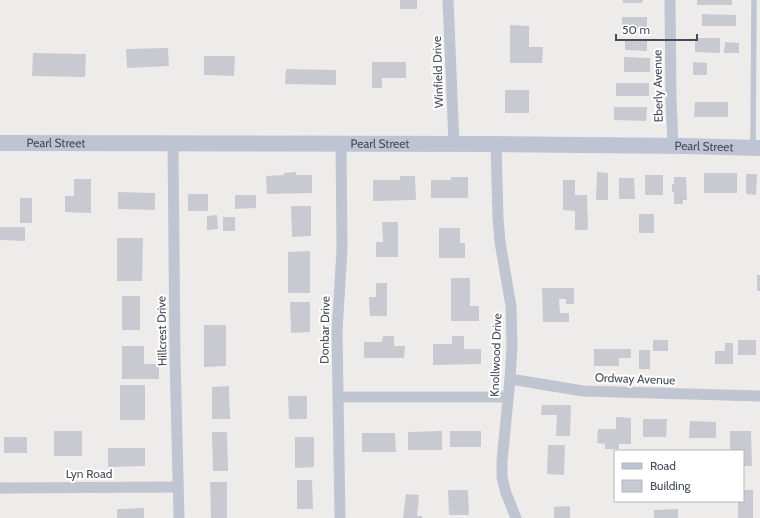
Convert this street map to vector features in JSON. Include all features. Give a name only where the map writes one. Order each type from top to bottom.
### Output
[{"type":"street","name":"Winfield Drive","points":[[448,0],[454,144]]},
{"type":"street","name":"Eberly Avenue","points":[[670,0],[673,146]]},
{"type":"street","name":"Pearl Street","points":[[0,142],[496,144],[757,148]]},
{"type":"street","name":"Hillcrest Drive","points":[[173,143],[179,518]]},
{"type":"street","name":"Donbar Drive","points":[[340,518],[337,331],[342,249],[341,143]]},
{"type":"street","name":"Knollwood Drive","points":[[496,144],[499,236],[511,306],[512,346],[502,461],[502,477],[506,493],[516,518]]},
{"type":"street","name":"Ordway Avenue","points":[[510,379],[583,391],[760,396]]},
{"type":"street","points":[[338,397],[508,397]]},
{"type":"street","name":"Lyn Road","points":[[0,488],[178,487]]},
{"type":"lane","points":[[754,0],[757,148]]},
{"type":"building","points":[[400,0],[417,0],[417,9],[400,9]]},
{"type":"building","points":[[623,0],[643,0],[642,3],[623,3]]},
{"type":"building","points":[[697,0],[732,0],[732,5],[697,5]]},
{"type":"building","points":[[702,14],[736,15],[736,26],[702,26]]},
{"type":"building","points":[[622,17],[647,17],[647,29],[622,29]]},
{"type":"building","points":[[510,25],[529,26],[529,47],[543,47],[542,63],[510,63]]},
{"type":"building","points":[[695,38],[720,38],[720,53],[695,52]]},
{"type":"building","points":[[625,39],[647,39],[647,51],[625,50]]},
{"type":"building","points":[[725,42],[739,43],[739,53],[724,53]]},
{"type":"building","points":[[168,48],[169,66],[127,68],[126,49]]},
{"type":"building","points":[[33,53],[86,54],[85,77],[32,76]]},
{"type":"building","points":[[204,56],[235,56],[234,76],[204,75]]},
{"type":"building","points":[[624,57],[650,58],[650,72],[624,72]]},
{"type":"building","points":[[372,62],[406,62],[406,78],[382,78],[382,88],[372,88]]},
{"type":"building","points":[[693,62],[707,63],[707,75],[693,75]]},
{"type":"building","points":[[286,69],[336,70],[336,85],[285,84]]},
{"type":"building","points":[[616,83],[649,83],[649,96],[616,96]]},
{"type":"building","points":[[505,90],[529,90],[529,113],[505,113]]},
{"type":"building","points":[[695,102],[728,102],[728,117],[694,117]]},
{"type":"building","points":[[614,107],[647,107],[646,121],[614,120]]},
{"type":"building","points":[[296,172],[296,175],[312,175],[312,193],[267,194],[266,176],[284,175],[284,173]]},
{"type":"building","points":[[597,172],[608,173],[608,200],[596,200]]},
{"type":"building","points":[[704,173],[737,173],[737,193],[704,193]]},
{"type":"building","points":[[746,174],[757,174],[756,195],[746,194]]},
{"type":"building","points":[[645,175],[663,175],[663,195],[645,195]]},
{"type":"building","points":[[400,176],[415,176],[416,200],[373,201],[373,180],[400,180]]},
{"type":"building","points":[[451,177],[468,177],[468,198],[431,198],[431,180],[451,180]]},
{"type":"building","points":[[674,177],[686,177],[687,200],[683,200],[683,204],[674,204],[672,184],[674,184]]},
{"type":"building","points":[[619,178],[634,178],[635,199],[619,199]]},
{"type":"building","points":[[74,179],[91,179],[91,213],[65,212],[65,196],[74,196]]},
{"type":"building","points":[[563,180],[575,180],[575,195],[587,195],[588,230],[575,230],[575,211],[563,210]]},
{"type":"building","points":[[118,192],[155,193],[155,210],[118,209]]},
{"type":"building","points":[[188,194],[208,194],[208,211],[188,211]]},
{"type":"building","points":[[235,195],[256,195],[256,208],[235,209]]},
{"type":"building","points":[[20,198],[32,198],[32,223],[20,223]]},
{"type":"building","points":[[291,206],[311,206],[311,236],[292,237]]},
{"type":"building","points":[[639,214],[654,214],[654,233],[639,233]]},
{"type":"building","points":[[217,215],[218,229],[207,230],[207,216]]},
{"type":"building","points":[[223,217],[235,217],[235,231],[223,231]]},
{"type":"building","points":[[382,222],[398,222],[398,257],[376,257],[376,242],[383,242]]},
{"type":"building","points":[[0,227],[25,227],[25,241],[0,240]]},
{"type":"building","points":[[439,228],[460,228],[460,243],[465,243],[465,258],[439,258]]},
{"type":"building","points":[[117,238],[143,238],[142,281],[117,281]]},
{"type":"building","points":[[310,251],[310,293],[288,293],[288,252]]},
{"type":"building","points":[[757,275],[760,275],[760,291],[757,291]]},
{"type":"building","points":[[451,278],[470,278],[470,306],[479,306],[479,321],[451,321]]},
{"type":"building","points":[[376,283],[387,283],[387,316],[370,316],[369,297],[376,297]]},
{"type":"building","points":[[542,288],[574,288],[574,304],[566,304],[566,299],[559,299],[560,313],[569,313],[569,322],[543,322]]},
{"type":"building","points":[[122,296],[140,296],[140,330],[122,330]]},
{"type":"building","points":[[290,302],[310,302],[310,332],[291,333]]},
{"type":"building","points":[[204,325],[226,325],[226,366],[204,367]]},
{"type":"building","points":[[383,336],[394,336],[394,346],[405,346],[404,358],[364,358],[364,342],[382,342]]},
{"type":"building","points":[[452,336],[464,336],[464,349],[481,349],[481,364],[433,365],[433,344],[452,344]]},
{"type":"building","points":[[653,340],[668,340],[668,351],[653,351]]},
{"type":"building","points":[[738,340],[756,340],[756,355],[738,355]]},
{"type":"building","points":[[725,343],[733,343],[733,364],[715,364],[715,351],[725,351]]},
{"type":"building","points":[[122,346],[144,346],[144,364],[159,364],[159,379],[122,379]]},
{"type":"building","points":[[594,349],[631,349],[631,358],[619,358],[619,366],[594,366]]},
{"type":"building","points":[[639,350],[650,350],[650,369],[639,369]]},
{"type":"building","points":[[120,385],[145,385],[145,420],[120,420]]},
{"type":"building","points":[[229,386],[230,419],[212,419],[212,387]]},
{"type":"building","points":[[288,396],[307,396],[307,419],[289,419]]},
{"type":"building","points":[[542,405],[571,405],[570,436],[556,436],[557,415],[541,415]]},
{"type":"building","points":[[616,417],[631,418],[631,444],[619,444],[619,449],[605,449],[605,444],[597,443],[598,429],[616,429]]},
{"type":"building","points":[[643,419],[667,419],[666,437],[643,437]]},
{"type":"building","points":[[690,421],[716,422],[716,438],[689,438]]},
{"type":"building","points":[[54,431],[82,431],[82,456],[54,456]]},
{"type":"building","points":[[442,431],[442,450],[408,450],[408,432]]},
{"type":"building","points":[[450,431],[481,431],[481,447],[450,447]]},
{"type":"building","points":[[730,431],[751,431],[752,466],[744,466],[744,450],[730,450]]},
{"type":"building","points":[[212,432],[227,432],[228,471],[213,471]]},
{"type":"building","points":[[362,433],[395,433],[396,452],[362,452]]},
{"type":"building","points":[[4,437],[27,437],[27,453],[4,453]]},
{"type":"building","points":[[295,437],[314,437],[314,467],[295,468]]},
{"type":"building","points":[[548,445],[565,445],[564,475],[547,474]]},
{"type":"building","points":[[108,448],[145,448],[145,466],[108,467]]},
{"type":"building","points":[[297,480],[312,480],[313,509],[297,509]]},
{"type":"building","points":[[210,482],[227,482],[227,518],[211,518]]},
{"type":"building","points":[[448,490],[468,490],[469,515],[449,515]]},
{"type":"building","points":[[744,490],[753,490],[753,518],[738,518],[738,502],[744,502]]},
{"type":"building","points":[[406,494],[419,495],[417,516],[422,516],[422,518],[403,518]]},
{"type":"building","points":[[570,506],[570,518],[554,518],[554,507]]},
{"type":"building","points":[[144,508],[144,518],[117,518],[117,509]]},
{"type":"building","points":[[678,509],[678,518],[654,518],[654,510]]}]
